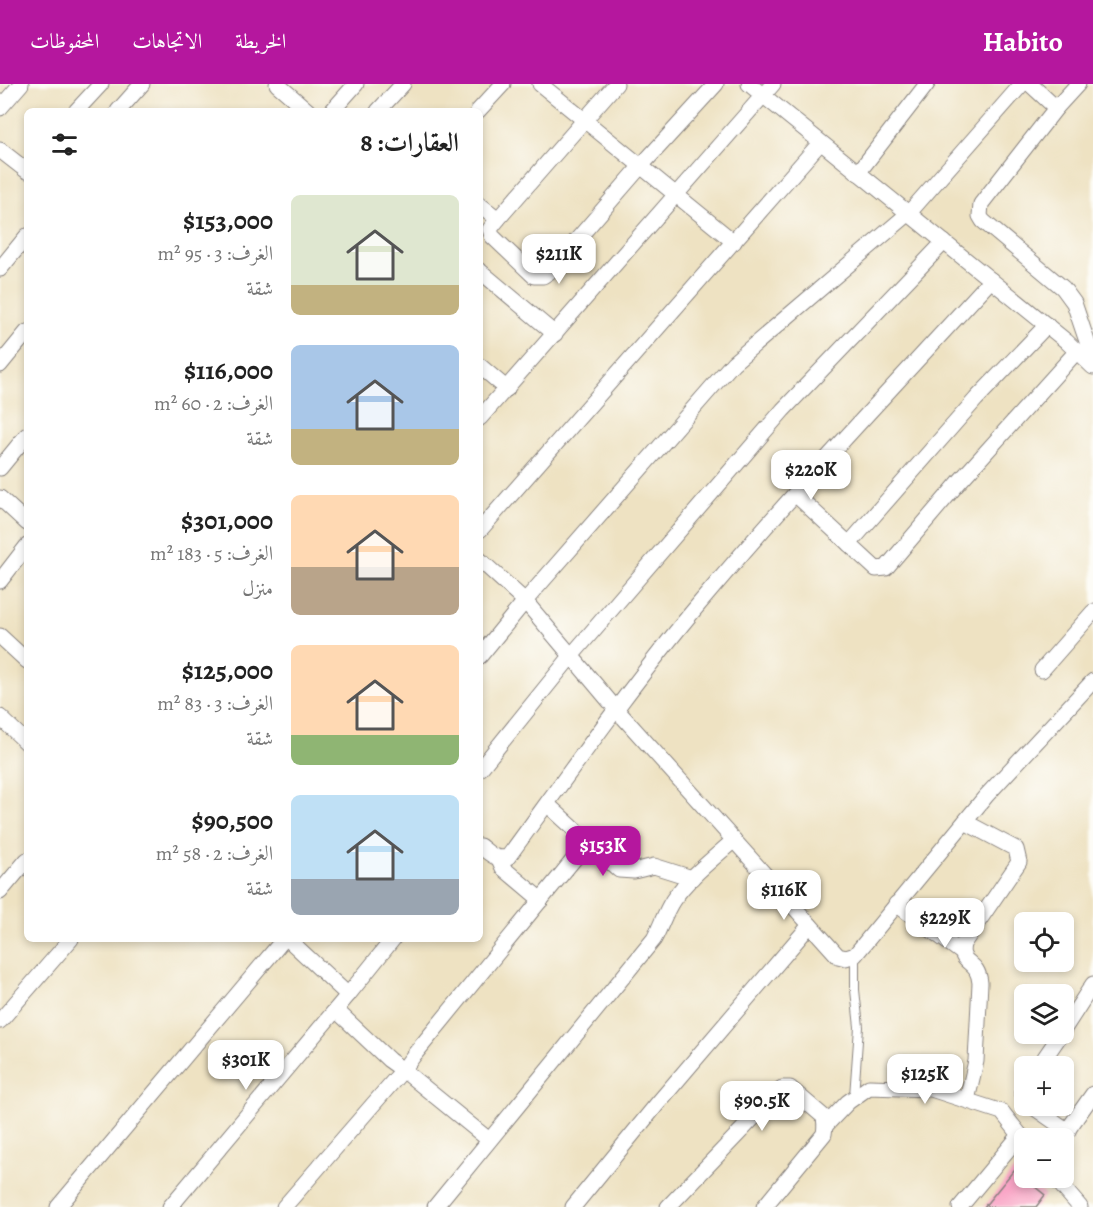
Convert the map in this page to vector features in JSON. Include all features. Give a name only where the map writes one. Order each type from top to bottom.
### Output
[{"type":"street","points":[[0,108],[21,84]]},
{"type":"street","points":[[79,108],[101,84]]},
{"type":"street","points":[[121,108],[142,84]]},
{"type":"street","points":[[277,84],[305,108]]},
{"type":"street","points":[[335,108],[356,84]]},
{"type":"street","points":[[381,108],[403,84]]},
{"type":"street","points":[[481,108],[503,84]]},
{"type":"street","points":[[540,84],[734,242]]},
{"type":"street","points":[[616,84],[490,229],[492,236],[534,276],[543,276],[549,272],[716,84]]},
{"type":"street","points":[[749,84],[768,90],[820,143],[992,280],[1093,366]]},
{"type":"street","points":[[858,173],[927,84]]},
{"type":"street","points":[[483,652],[733,363],[908,214],[1022,84]]},
{"type":"street","points":[[1030,84],[1056,108]]},
{"type":"street","points":[[1078,84],[1056,108],[981,204],[980,216],[983,221],[1063,288],[1074,303],[1093,359]]},
{"type":"street","points":[[483,415],[768,90]]},
{"type":"street","points":[[483,527],[820,143]]},
{"type":"street","points":[[2,156],[24,168]]},
{"type":"street","points":[[483,207],[498,219]]},
{"type":"street","points":[[0,269],[24,240]]},
{"type":"street","points":[[483,766],[572,655],[783,410],[944,242]]},
{"type":"street","points":[[483,274],[555,334]]},
{"type":"street","points":[[483,848],[499,859],[508,858],[616,709],[699,604],[795,494],[992,280]]},
{"type":"street","points":[[849,544],[976,399],[1047,326]]},
{"type":"street","points":[[0,341],[24,339]]},
{"type":"street","points":[[0,365],[24,339]]},
{"type":"street","points":[[795,494],[876,569],[886,568],[892,564],[960,481],[1077,351]]},
{"type":"street","points":[[483,369],[507,389]]},
{"type":"street","points":[[0,468],[24,439]]},
{"type":"street","points":[[0,498],[24,521]]},
{"type":"street","points":[[0,581],[24,550]]},
{"type":"street","points":[[483,563],[525,601],[616,709],[810,925],[838,956],[846,958],[855,955],[994,787],[1093,681]]},
{"type":"street","points":[[1042,670],[1093,612]]},
{"type":"street","points":[[0,636],[24,658]]},
{"type":"street","points":[[0,717],[24,740]]},
{"type":"street","points":[[547,804],[619,870],[633,871],[654,866],[692,878]]},
{"type":"street","points":[[961,952],[963,944],[1019,862],[1016,849],[965,822]]},
{"type":"street","points":[[435,1207],[654,939],[671,902],[692,878],[734,840]]},
{"type":"street","points":[[284,1207],[404,1070],[588,842]]},
{"type":"street","points":[[499,859],[503,868],[541,900]]},
{"type":"street","points":[[0,892],[24,864]]},
{"type":"street","points":[[896,904],[961,952],[965,959],[976,967],[979,974],[976,1061],[967,1100]]},
{"type":"street","points":[[573,1207],[658,1103],[810,925]]},
{"type":"street","points":[[0,1021],[68,942]]},
{"type":"street","points":[[58,1207],[283,942]]},
{"type":"street","points":[[289,942],[348,995]]},
{"type":"street","points":[[170,1207],[391,942]]},
{"type":"street","points":[[1074,1013],[1093,984]]},
{"type":"street","points":[[336,1010],[389,1060],[489,1140]]},
{"type":"street","points":[[825,1126],[869,1087],[931,1089],[1002,1112],[1015,1128]]},
{"type":"street","points":[[668,1207],[782,1088],[790,1088],[824,1117],[824,1134],[764,1207]]},
{"type":"street","points":[[1070,1128],[1093,1094]]},
{"type":"street","points":[[1043,1116],[1057,1128]]},
{"type":"street","points":[[960,1207],[1014,1146]]},
{"type":"street","points":[[1062,1188],[1073,1204]]},
{"type":"lane","points":[[854,1098],[859,1027],[855,990],[855,955]]},
{"type":"building","points":[[1014,1170],[1014,1188],[1036,1188],[1045,1195],[1036,1207],[984,1207]]}]
